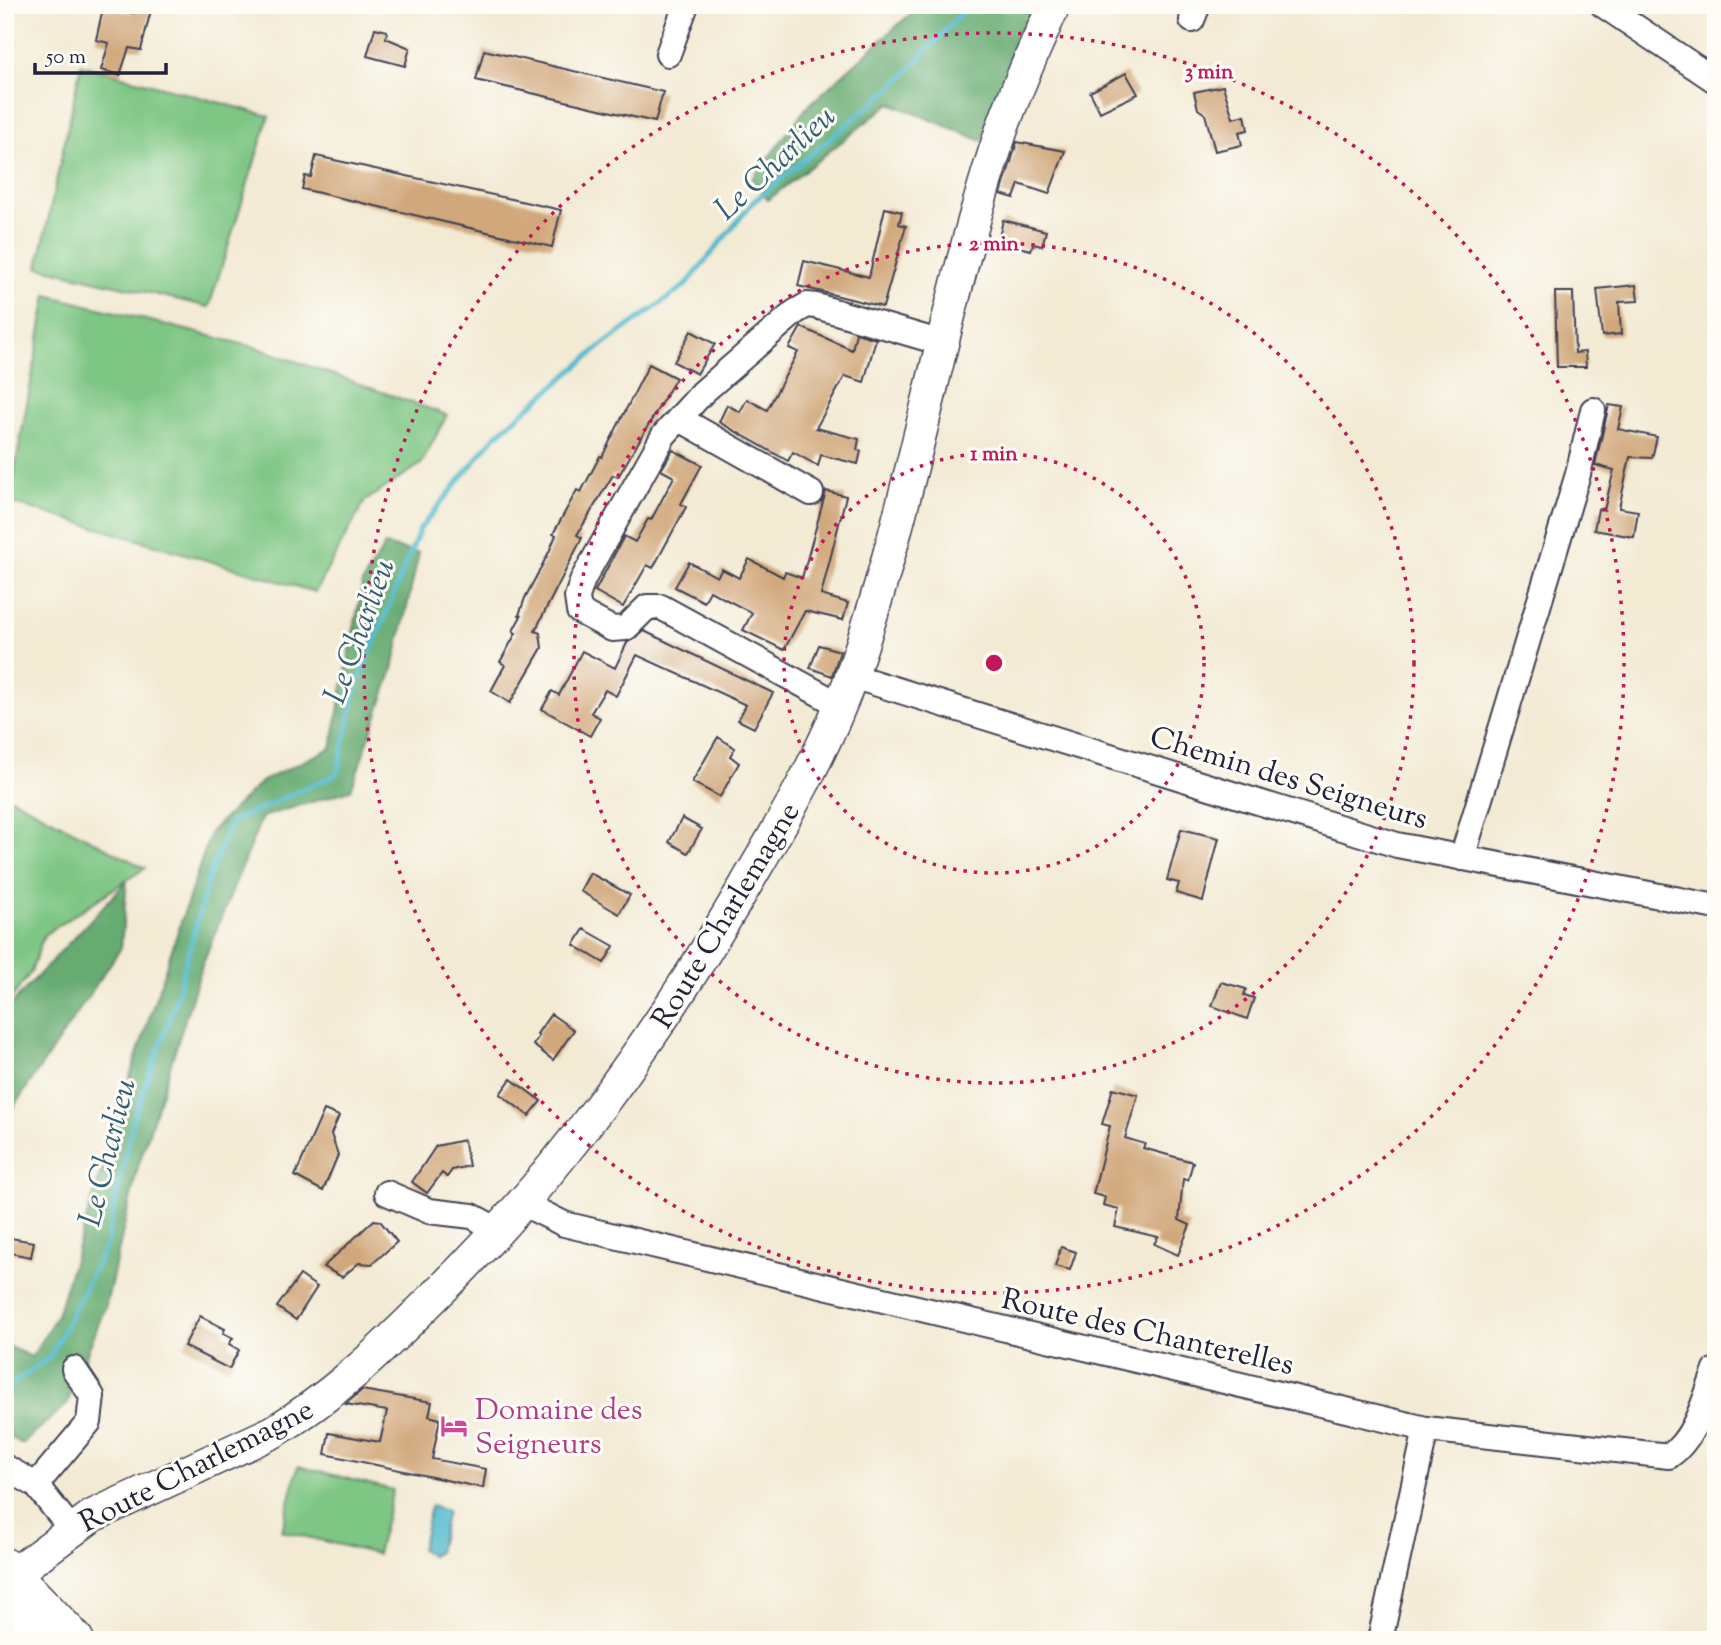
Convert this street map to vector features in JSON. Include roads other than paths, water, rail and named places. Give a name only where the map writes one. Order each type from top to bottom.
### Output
[{"type":"highway","points":[[16,1565],[75,1640]]},
{"type":"highway","points":[[5,1608],[36,1640]]},
{"type":"main road","name":"Route Charlemagne","points":[[16,1565],[71,1529],[120,1502],[249,1444],[300,1416],[397,1333],[524,1204],[581,1135],[680,995],[802,787],[852,676],[878,592],[969,236],[1003,126],[1054,5]]},
{"type":"street","points":[[668,54],[686,5]]},
{"type":"street","points":[[1603,5],[1716,81]]},
{"type":"street","points":[[841,705],[661,607],[647,607],[636,615],[626,628],[612,629],[579,611],[577,597],[583,579],[664,435],[703,391],[795,312],[807,305],[942,343]]},
{"type":"street","points":[[1462,858],[1578,474],[1593,410]]},
{"type":"street","points":[[680,419],[811,493]]},
{"type":"street","name":"Chemin des Seigneurs","points":[[852,676],[1397,845],[1716,907]]},
{"type":"street","points":[[387,1194],[429,1210],[472,1216],[500,1231]]},
{"type":"street","name":"Route des Chanterelles","points":[[524,1204],[550,1219],[588,1230],[1426,1429],[1669,1456],[1679,1449],[1694,1426],[1716,1370]]},
{"type":"street","points":[[36,1485],[89,1422],[92,1396],[75,1369]]},
{"type":"street","points":[[1380,1640],[1426,1429]]},
{"type":"street","points":[[5,1467],[36,1485],[71,1529]]},
{"type":"water","points":[[431,1506],[447,1511],[438,1552],[431,1556],[421,1549]]},
{"type":"waterway","name":"Le Charlieu","points":[[5,1389],[50,1357],[106,1246],[134,1117],[175,1003],[209,876],[231,822],[337,774],[356,688],[420,529],[495,436],[600,347],[686,285],[753,202],[895,85],[969,5]]},
{"type":"place","name":"Domaine des Seigneurs","points":[[454,1426]]}]
